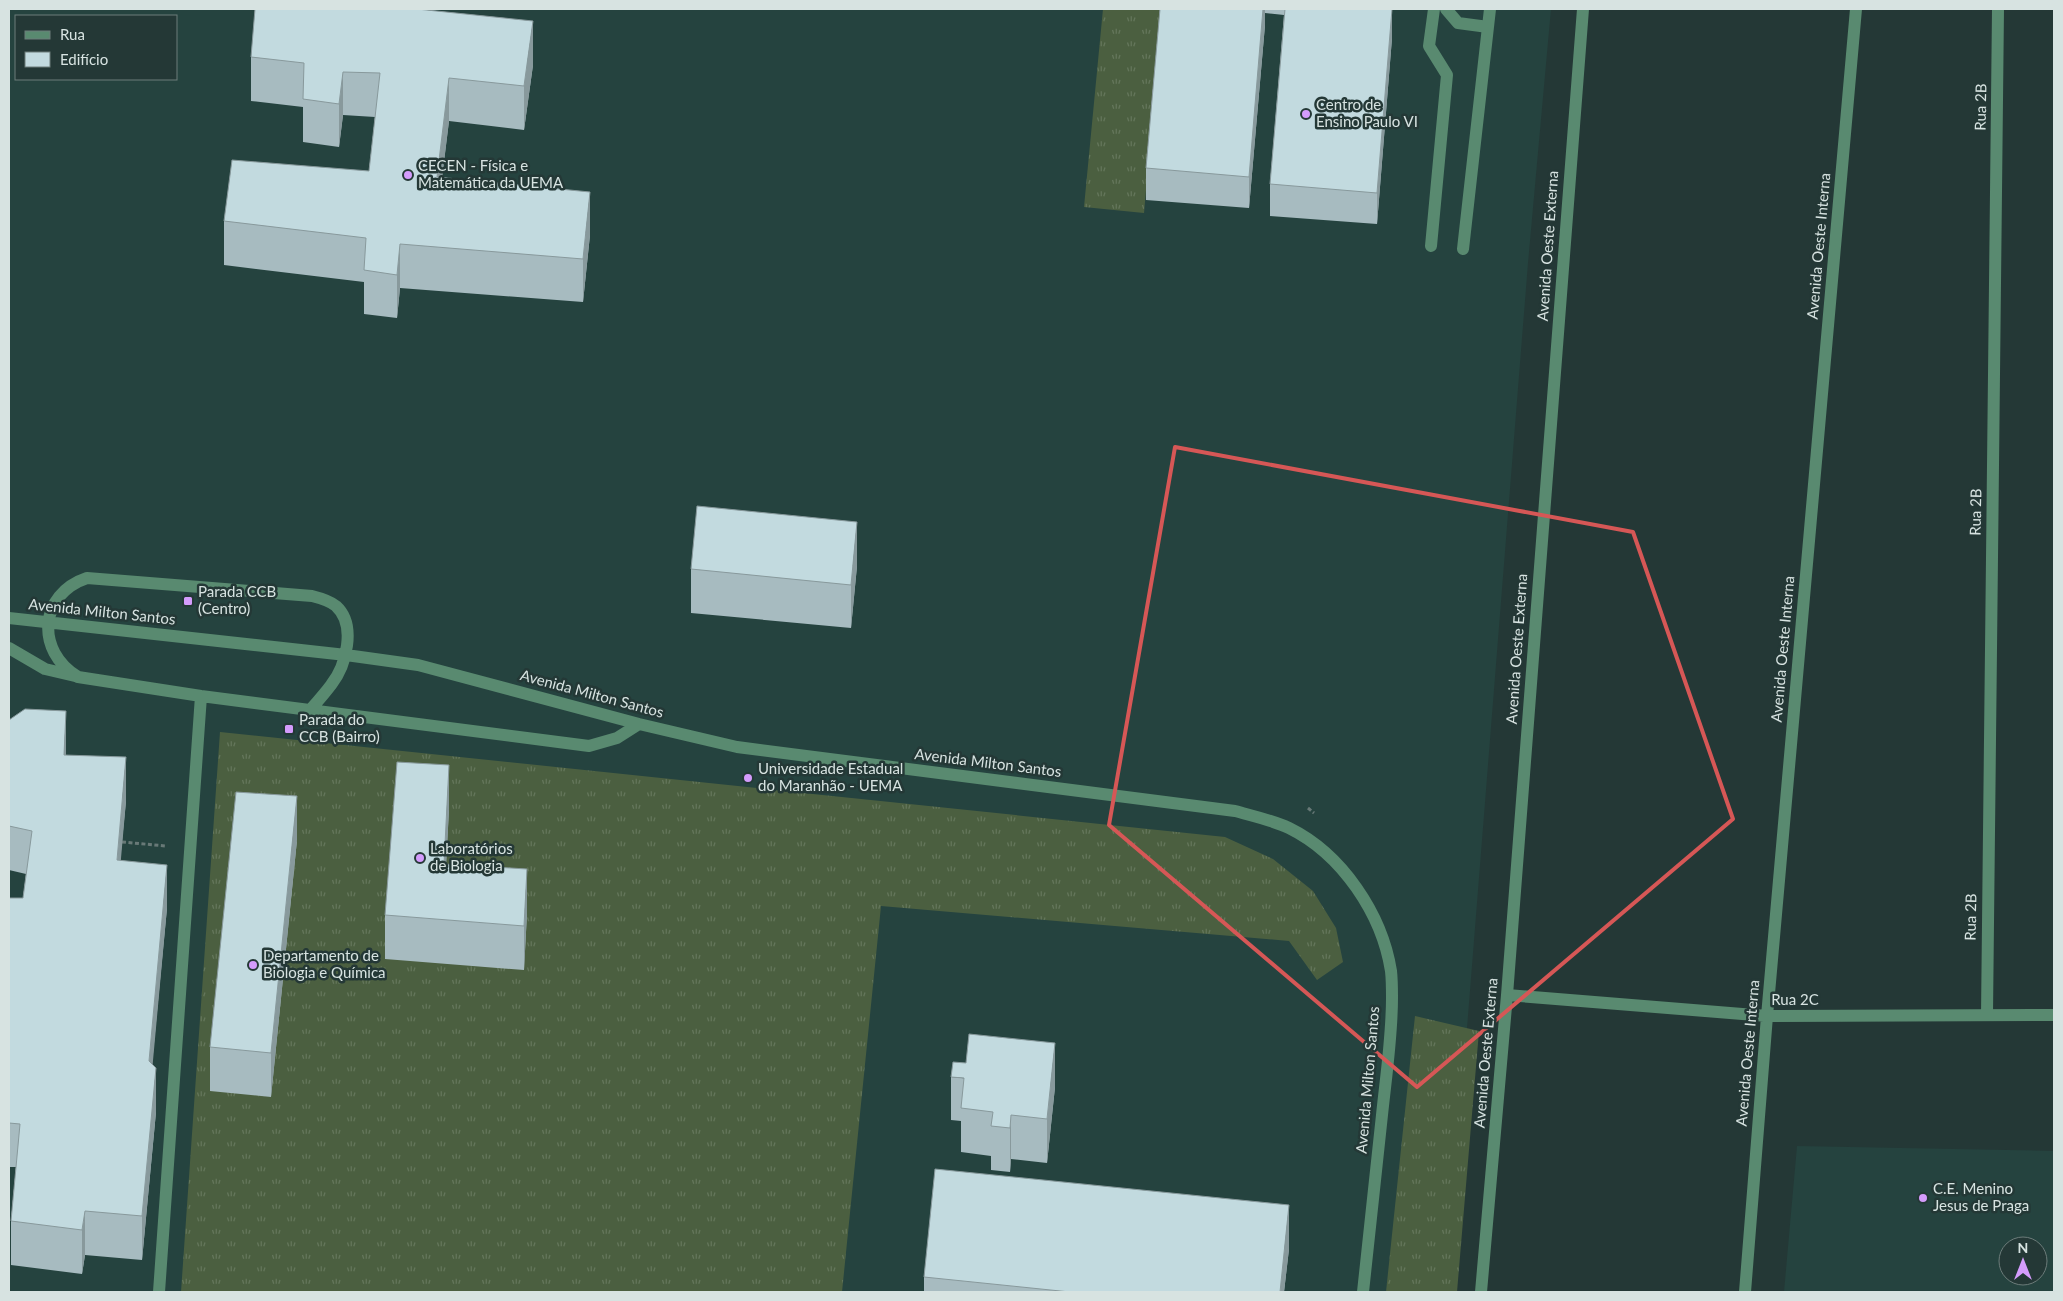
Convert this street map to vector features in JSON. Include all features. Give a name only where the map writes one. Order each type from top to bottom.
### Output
[{"type":"street","points":[[1431,246],[1447,75],[1429,46],[1434,9]]},
{"type":"street","points":[[1446,9],[1458,24],[1488,27]]},
{"type":"street","points":[[1463,249],[1490,9]]},
{"type":"street","name":"Avenida Oeste Externa","points":[[1481,1292],[1507,995],[1583,9]]},
{"type":"street","name":"Avenida Oeste Interna","points":[[1745,1292],[1767,1016],[1856,9]]},
{"type":"street","name":"Rua 2B","points":[[1986,1015],[1998,9]]},
{"type":"street","points":[[78,677],[63,665],[54,654],[48,639],[48,622],[59,596],[76,582],[87,578],[312,596],[336,606],[343,615],[348,629],[346,655],[333,684],[311,709]]},
{"type":"street","name":"Avenida Milton Santos","points":[[9,618],[346,655],[418,665],[639,724],[737,747],[1235,811],[1264,818],[1281,825],[1310,841],[1345,873],[1362,896],[1377,924],[1392,973],[1392,1022],[1363,1292]]},
{"type":"street","points":[[9,648],[45,669],[78,677],[201,696],[589,746],[616,738],[639,724]]},
{"type":"street","points":[[159,1292],[201,696]]},
{"type":"street","name":"Rua 2C","points":[[1507,995],[1767,1016],[2054,1014]]},
{"type":"path","points":[[122,842],[191,848]]},
{"type":"highlighted area","points":[[1175,447],[1633,532],[1733,819],[1417,1087],[1109,825]]},
{"type":"shaded area","name":"Universidade Estadual do Maranhão - UEMA","points":[[9,9],[1551,9],[1528,263],[1446,1292],[9,1292]]},
{"type":"shaded area","name":"C.E. Menino Jesus de Praga","points":[[1797,1146],[2054,1151],[2054,1292],[1784,1292]]},
{"type":"green space","points":[[1103,9],[1162,9],[1144,213],[1084,207]]},
{"type":"green space","points":[[220,732],[1225,837],[1273,859],[1313,891],[1336,928],[1343,962],[1317,980],[1289,941],[881,906],[842,1292],[181,1292]]},
{"type":"green space","points":[[452,840],[486,841],[485,908],[449,906]]},
{"type":"green space","points":[[1415,1016],[1479,1031],[1457,1292],[1386,1292]]},
{"type":"building","points":[[255,9],[417,9],[533,21],[524,86],[449,78],[437,177],[590,192],[583,259],[400,244],[397,275],[364,270],[366,238],[224,221],[232,160],[369,171],[380,73],[343,72],[339,104],[303,99],[304,63],[251,57]]},
{"type":"building","points":[[1160,9],[1263,9],[1249,177],[1146,168]]},
{"type":"building","points":[[1285,9],[1392,9],[1377,193],[1270,184]]},
{"type":"building","points":[[697,506],[857,522],[851,585],[691,569]]},
{"type":"building","points":[[25,709],[66,711],[64,755],[126,757],[117,860],[167,865],[149,1061],[156,1068],[142,1216],[85,1211],[82,1230],[11,1221],[20,1124],[9,1123],[9,898],[23,898],[32,831],[9,826],[9,720]]},
{"type":"building","points":[[397,762],[449,765],[444,864],[527,869],[524,926],[385,915]]},
{"type":"building","name":"Departamento de Biologia e Química","points":[[236,792],[297,796],[271,1053],[210,1047]]},
{"type":"building","points":[[969,1034],[1055,1043],[1047,1119],[1011,1115],[1010,1128],[991,1126],[993,1112],[961,1108],[964,1078],[951,1077],[953,1062],[966,1063]]},
{"type":"building","points":[[935,1169],[1289,1205],[1280,1292],[1070,1292],[924,1277]]},
{"type":"place","name":"Centro de Ensino Paulo VI","points":[[1306,114]]},
{"type":"place","name":"CECEN - Física e Matemática da UEMA","points":[[408,175]]},
{"type":"place","name":"Parada CCB (Centro)","points":[[188,601]]},
{"type":"place","name":"Parada do CCB (Bairro)","points":[[289,729]]},
{"type":"place","name":"Universidade Estadual do Maranhão - UEMA","points":[[748,778]]},
{"type":"place","name":"Laboratórios de Biologia","points":[[420,858]]},
{"type":"place","name":"Departamento de Biologia e Química","points":[[253,965]]},
{"type":"place","name":"C.E. Menino Jesus de Praga","points":[[1923,1198]]}]
